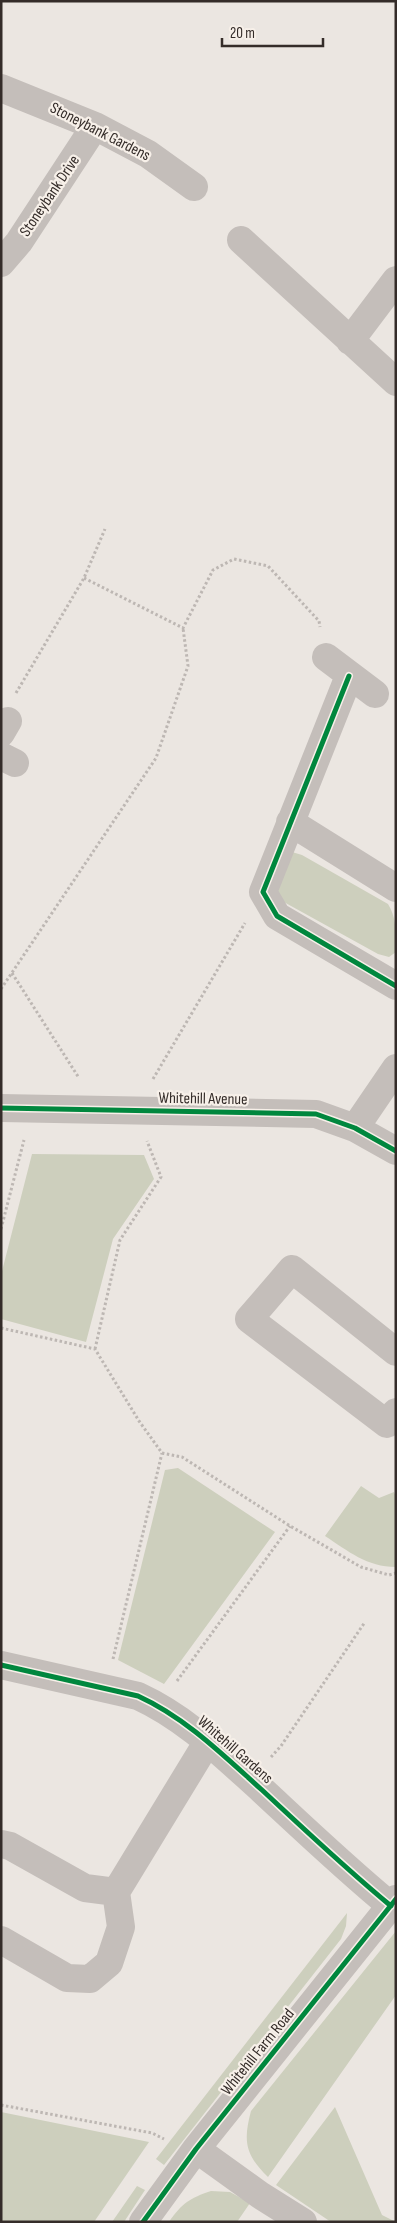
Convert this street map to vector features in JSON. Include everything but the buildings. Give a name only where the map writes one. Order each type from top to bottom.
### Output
[{"type":"street","name":"Stoneybank Gardens","points":[[1,88],[95,126],[148,154],[194,187]]},
{"type":"street","name":"Stoneybank Drive","points":[[1,263],[24,235],[95,126]]},
{"type":"street","points":[[241,240],[396,382]]},
{"type":"street","points":[[350,341],[396,280]]},
{"type":"street","points":[[326,657],[375,694]]},
{"type":"street","points":[[349,676],[263,892],[277,916],[396,986]]},
{"type":"street","points":[[290,822],[396,888]]},
{"type":"street","points":[[355,1128],[396,1068]]},
{"type":"street","name":"Whitehill Avenue","points":[[1,1108],[316,1114],[355,1128],[396,1151]]},
{"type":"street","points":[[396,1352],[292,1269],[250,1318],[387,1424],[396,1412]]},
{"type":"street","name":"Whitehill Gardens","points":[[1,1665],[138,1696],[159,1705],[208,1741],[363,1884],[393,1902]]},
{"type":"street","name":"Whitehill Gardens","points":[[116,1892],[208,1741]]},
{"type":"street","points":[[1,1844],[10,1846],[85,1888],[116,1892],[121,1928],[109,1963],[90,1979],[67,1978],[1,1940]]},
{"type":"street","name":"Whitehill Farm Road","points":[[143,2222],[196,2150],[393,1902]]},
{"type":"street","points":[[196,2150],[260,2195],[303,2222]]},
{"type":"path","points":[[5,727],[14,697],[84,578],[105,529]]},
{"type":"path","points":[[1,989],[156,758],[188,666],[183,628],[213,570],[234,559],[268,566],[319,621],[326,657]]},
{"type":"path","points":[[84,578],[183,628]]},
{"type":"path","points":[[12,973],[99,1110]]},
{"type":"path","points":[[1,1229],[32,1108]]},
{"type":"path","points":[[1,1328],[95,1349],[139,1421],[162,1453],[182,1457],[290,1526],[361,1567],[389,1575],[396,1573]]},
{"type":"path","points":[[106,1688],[162,1453]]},
{"type":"path","points":[[159,1705],[290,1526]]},
{"type":"path","points":[[250,1779],[281,1746],[365,1622]]},
{"type":"path","points":[[1,2105],[152,2133],[164,2139]]},
{"type":"green space","points":[[292,852],[302,855],[388,904],[391,909],[396,933],[396,952],[389,957],[378,954],[282,901],[273,893]]},
{"type":"green space","points":[[32,1154],[144,1155],[154,1179],[113,1239],[86,1342],[1,1319],[1,1275]]},
{"type":"green space","points":[[178,1468],[275,1532],[164,1684],[118,1660],[165,1470]]},
{"type":"green space","points":[[361,1486],[379,1498],[394,1492],[396,1497],[396,1567],[367,1561],[325,1536]]},
{"type":"green space","points":[[347,1913],[346,1926],[341,1939],[164,2165],[156,2159]]},
{"type":"green space","points":[[396,1931],[396,1995],[268,2177],[255,2162],[248,2147],[247,2131],[251,2111]]},
{"type":"green space","points":[[335,2107],[382,2215],[396,2222],[331,2222],[276,2185]]},
{"type":"green space","points":[[1,2112],[149,2142],[94,2222],[1,2222]]},
{"type":"green space","points":[[137,2186],[145,2190],[124,2222],[112,2222]]},
{"type":"green space","points":[[211,2191],[230,2192],[250,2203],[237,2222],[169,2222],[187,2202]]},
{"type":"cycle path","points":[[349,676],[263,892],[277,916],[396,986]]},
{"type":"cycle path","points":[[1,1108],[316,1114],[355,1128],[396,1151]]},
{"type":"cycle path","points":[[1,1665],[138,1696],[156,1705],[188,1726],[218,1751],[391,1906]]},
{"type":"cycle path","points":[[143,2222],[196,2149],[396,1899]]}]
